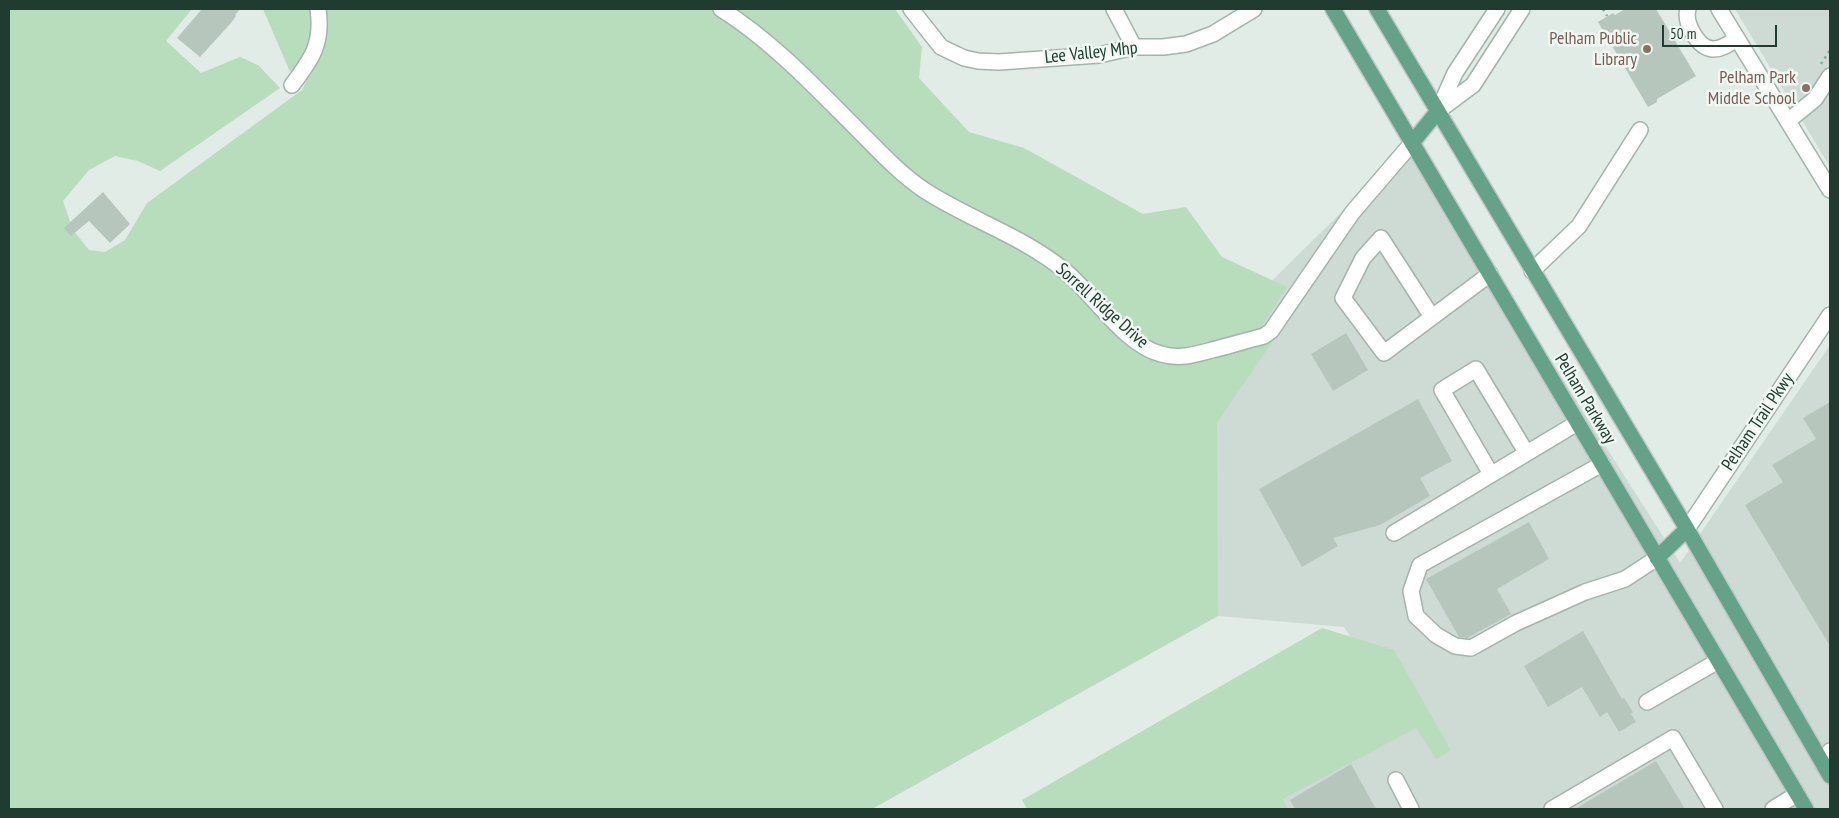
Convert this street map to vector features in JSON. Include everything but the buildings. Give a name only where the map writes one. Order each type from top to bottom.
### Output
[{"type":"main road","name":"Pelham Parkway","points":[[1333,9],[1806,809]]},
{"type":"main road","name":"Pelham Parkway","points":[[1377,9],[1828,763]]},
{"type":"main road","points":[[1412,142],[1438,111]]},
{"type":"main road","points":[[1657,558],[1687,529]]},
{"type":"street","points":[[292,85],[311,60],[318,41],[320,30],[318,9]]},
{"type":"street","name":"Sorrell Ridge Drive","points":[[721,9],[766,43],[896,167],[924,190],[971,216],[1004,231],[1047,257],[1083,286],[1138,344],[1150,351],[1163,355],[1194,356],[1264,336],[1271,331],[1282,318],[1352,213],[1412,142]]},
{"type":"street","name":"Lee Valley Mhp","points":[[911,9],[941,47],[952,53],[978,61],[998,62],[1092,56],[1134,47],[1163,47],[1186,44],[1213,34],[1254,9]]},
{"type":"street","points":[[1114,9],[1134,47]]},
{"type":"street","points":[[1438,111],[1455,73],[1497,9]]},
{"type":"street","points":[[1438,111],[1473,85],[1522,9]]},
{"type":"street","points":[[1688,9],[1686,20],[1702,45],[1712,49],[1719,48],[1737,38]]},
{"type":"street","points":[[1719,9],[1830,190]]},
{"type":"street","points":[[1788,122],[1815,98],[1830,76]]},
{"type":"street","points":[[1532,271],[1579,226],[1640,130]]},
{"type":"street","points":[[1432,317],[1382,238],[1363,258],[1343,298],[1384,353],[1490,274]]},
{"type":"street","name":"Pelham Trail Pkwy","points":[[1687,529],[1830,315]]},
{"type":"street","points":[[1491,474],[1442,390],[1476,369],[1526,452]]},
{"type":"street","points":[[1394,533],[1577,422]]},
{"type":"street","points":[[1602,464],[1420,565],[1411,590],[1416,616],[1436,635],[1455,646],[1472,648],[1516,623],[1585,592],[1625,579],[1657,558]]},
{"type":"street","points":[[1647,702],[1718,661]]},
{"type":"street","points":[[1552,809],[1673,738],[1715,809]]},
{"type":"street","points":[[1396,780],[1411,809]]},
{"type":"street","points":[[1773,809],[1797,794]]},
{"type":"path","points":[[1603,9],[1607,16]]},
{"type":"shaded area","name":"Pelham Park Middle School","points":[[1735,9],[1830,9],[1830,167]]},
{"type":"shaded area","points":[[1412,143],[1680,563],[1830,345],[1830,809],[1266,809],[1399,715],[1344,627],[1218,616],[1145,405]]},
{"type":"green space","points":[[9,9],[192,9],[166,41],[201,73],[240,57],[258,65],[280,88],[160,171],[138,161],[115,156],[89,170],[63,201],[73,230],[89,250],[105,252],[125,240],[147,203],[302,90],[318,57],[327,31],[325,9],[711,9],[762,47],[889,170],[1053,267],[1120,337],[1150,358],[1173,364],[1204,362],[1273,341],[1217,423],[1218,616],[872,809],[9,809]]},
{"type":"green space","points":[[263,9],[313,9],[314,33],[302,64],[290,72]]},
{"type":"green space","points":[[735,9],[895,9],[922,47],[919,78],[969,132],[1024,148],[1143,214],[1186,207],[1222,257],[1287,287],[1259,331],[1181,353],[1155,348],[1128,328],[1030,242],[933,187],[898,162],[773,39]]},
{"type":"green space","points":[[1322,628],[1394,650],[1451,750],[1436,759],[1416,728],[1283,799],[1288,809],[1027,809],[1022,800]]},
{"type":"place","name":"Pelham Public Library","points":[[1647,49]]},
{"type":"place","name":"Pelham Park Middle School","points":[[1806,88]]}]
